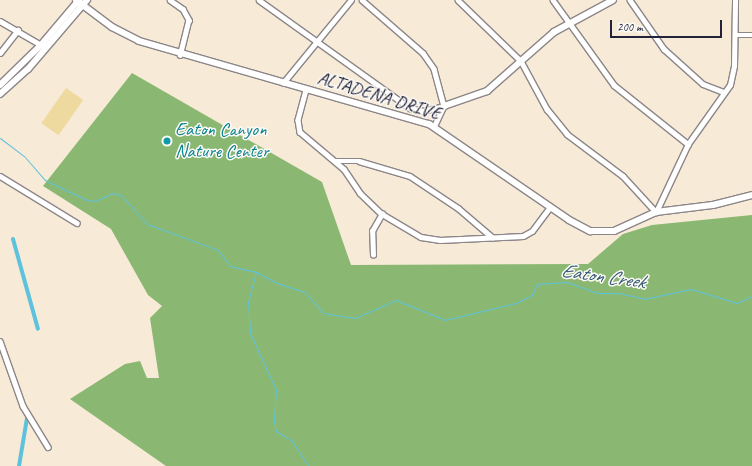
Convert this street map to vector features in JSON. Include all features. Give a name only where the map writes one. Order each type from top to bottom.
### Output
[{"type":"main road","points":[[444,106],[487,91],[569,22],[613,0]]},
{"type":"main road","name":"ALTADENA DRIVE","points":[[80,1],[119,31],[180,55],[434,127],[577,226],[598,232],[620,229],[656,212],[713,205],[752,195]]},
{"type":"main road","points":[[0,94],[44,46],[80,1]]},
{"type":"main road","points":[[0,85],[44,46]]},
{"type":"street","points":[[170,0],[183,9],[189,20],[180,55]]},
{"type":"street","points":[[260,0],[410,108],[423,111],[444,106]]},
{"type":"street","points":[[283,83],[351,0]]},
{"type":"street","points":[[362,0],[423,53],[434,69],[444,106],[434,127]]},
{"type":"street","points":[[458,0],[521,61],[547,109],[566,134],[623,176],[656,212],[666,194],[688,144],[724,92],[734,66],[735,0]]},
{"type":"street","points":[[553,0],[614,85],[688,144]]},
{"type":"street","points":[[630,0],[664,49],[703,84],[724,92]]},
{"type":"street","points":[[0,20],[44,46]]},
{"type":"street","points":[[0,53],[18,30]]},
{"type":"street","points":[[735,35],[752,35]]},
{"type":"street","points":[[306,90],[298,120],[300,132],[336,161],[360,194],[382,214],[421,237],[492,237],[528,234],[550,207]]},
{"type":"street","points":[[336,161],[358,161],[410,176],[464,213],[492,237]]},
{"type":"street","points":[[0,176],[76,223]]},
{"type":"street","points":[[373,256],[372,231],[382,214]]},
{"type":"street","points":[[0,341],[23,406],[48,447]]},
{"type":"green space","points":[[132,73],[322,182],[351,265],[588,264],[623,234],[652,225],[752,215],[752,466],[166,466],[70,399],[125,364],[140,361],[147,378],[159,378],[150,318],[162,306],[148,295],[111,229],[43,186]]},
{"type":"sand","points":[[66,88],[83,100],[59,135],[41,123]]},
{"type":"waterway","name":"Eaton Creek","points":[[0,138],[24,156],[45,180],[87,200],[95,201],[113,193],[121,195],[147,224],[218,250],[230,266],[256,272],[277,283],[305,292],[323,313],[355,318],[396,300],[445,320],[516,303],[532,295],[537,284],[567,282],[597,293],[619,293],[644,299],[691,289],[737,303],[752,296]]},
{"type":"waterway","points":[[13,239],[38,329]]},
{"type":"waterway","points":[[256,272],[248,302],[250,333],[276,390],[274,422],[276,431],[292,441],[308,466]]},
{"type":"waterway","points":[[19,466],[27,418]]},
{"type":"place","name":"Eaton Canyon Nature Center","points":[[167,141]]}]
